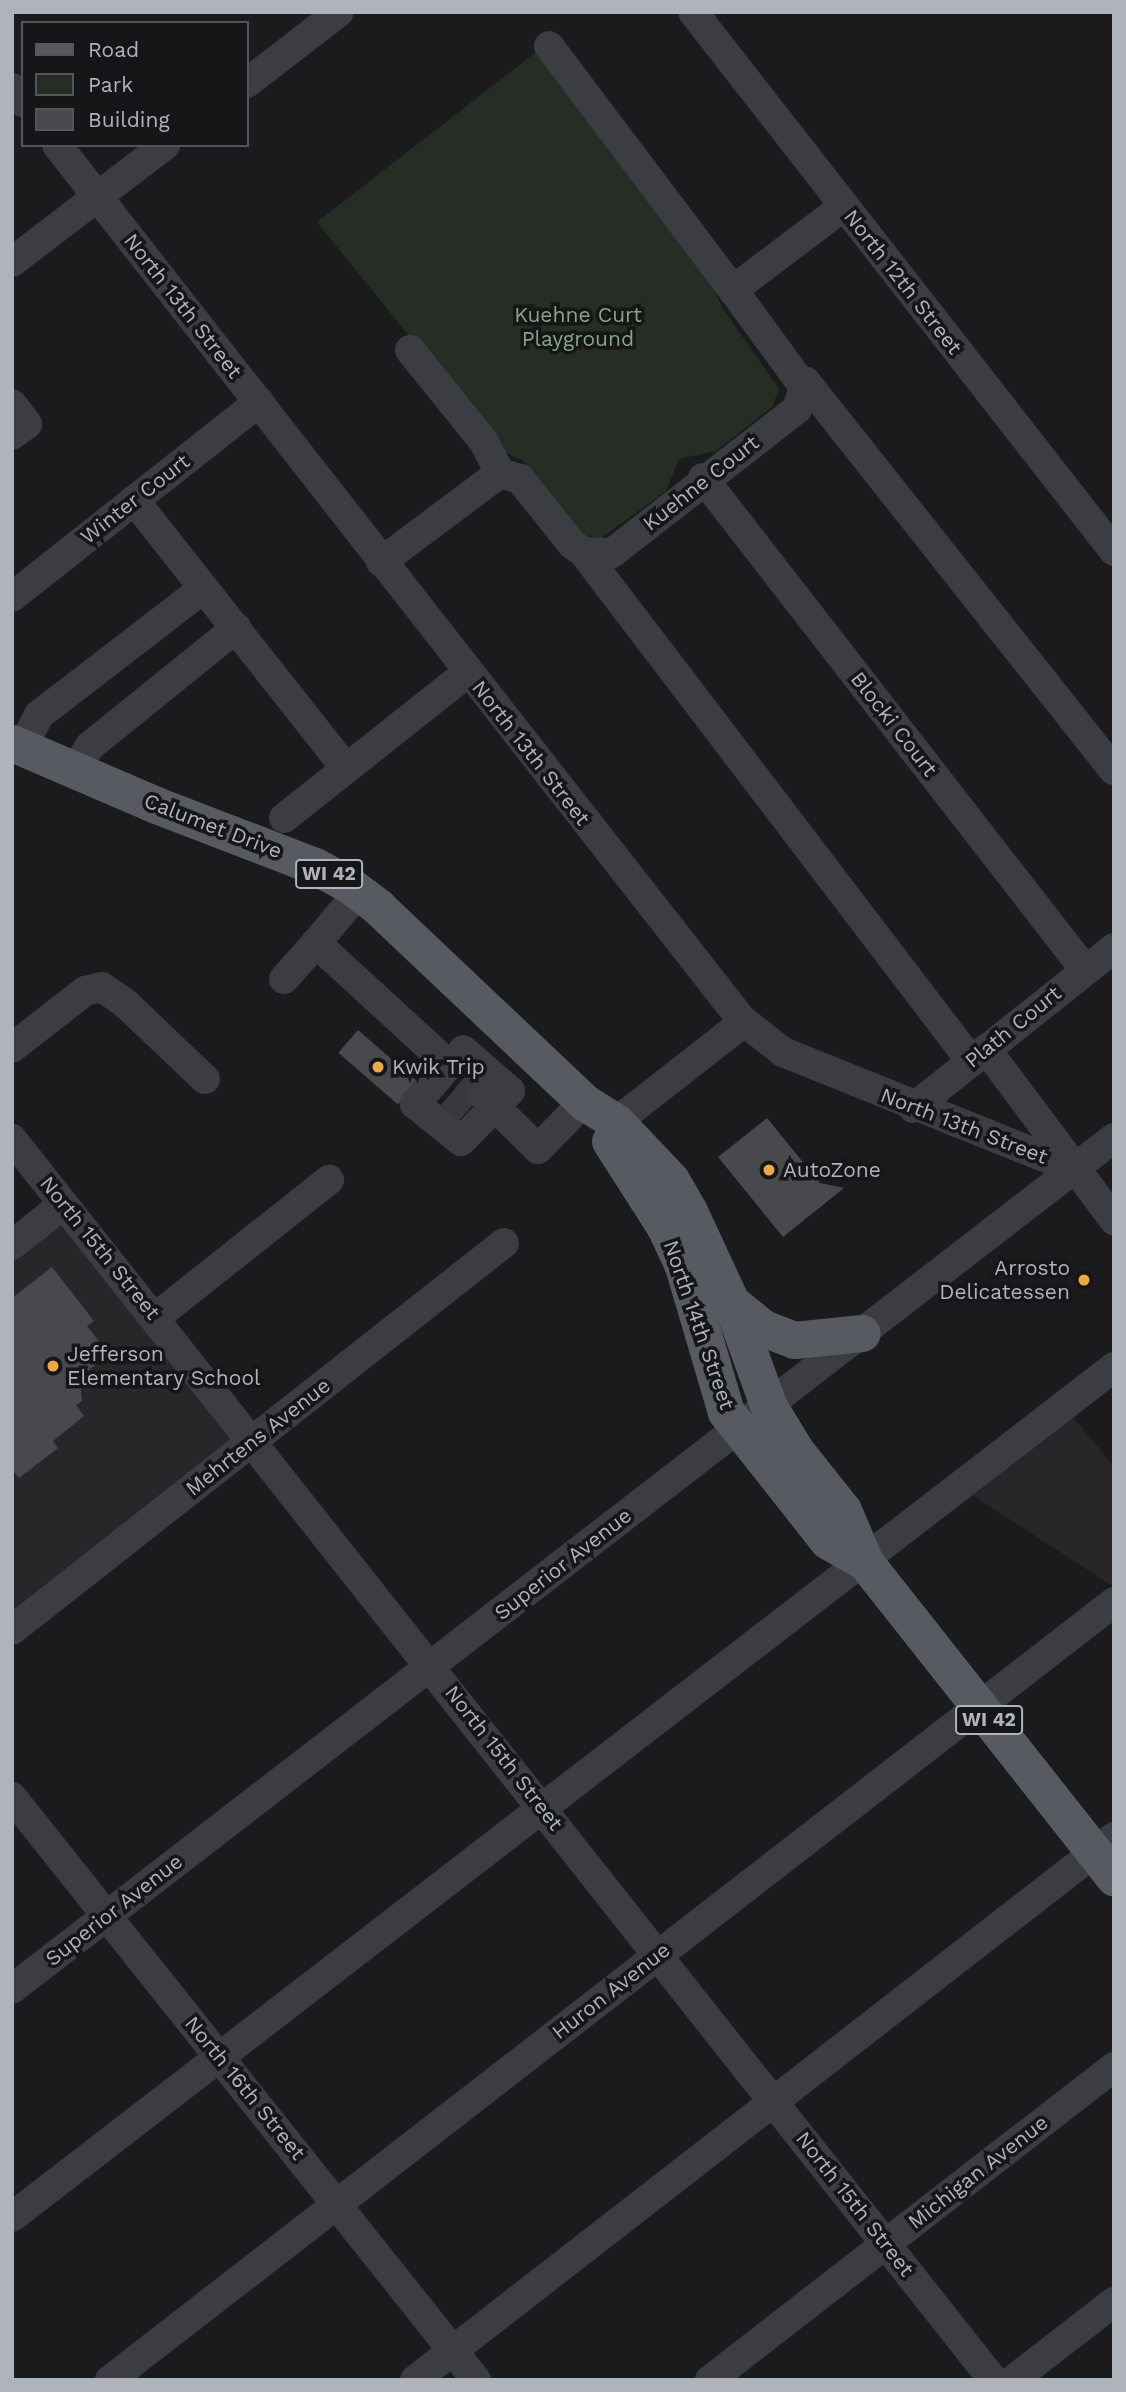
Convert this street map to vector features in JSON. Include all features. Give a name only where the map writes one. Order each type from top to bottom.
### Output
[{"type":"main road","name":"Calumet Drive","points":[[17,745],[156,805],[315,866],[358,892],[584,1102]]},
{"type":"main road","name":"North 14th Street","points":[[584,1102],[616,1122],[671,1180],[731,1302],[768,1405],[796,1451],[843,1510],[865,1562],[979,1706],[1107,1856]]},
{"type":"main road","name":"North 14th Street","points":[[584,1102],[665,1227],[682,1266],[726,1412],[828,1541],[865,1562]]},
{"type":"main road","points":[[731,1302],[763,1328],[794,1340],[862,1333]]},
{"type":"street","points":[[248,82],[339,12]]},
{"type":"street","name":"North 12th Street","points":[[693,12],[1114,551]]},
{"type":"street","points":[[549,46],[801,383],[806,382],[1114,771]]},
{"type":"street","name":"North 13th Street","points":[[59,147],[381,562],[744,1021],[783,1052],[913,1108],[1074,1169],[1114,1220]]},
{"type":"street","points":[[12,262],[162,147]]},
{"type":"street","points":[[733,290],[844,206]]},
{"type":"street","points":[[410,350],[484,442],[500,473],[520,479],[583,552],[979,1055],[1074,1169]]},
{"type":"street","name":"Kuehne Court","points":[[583,552],[612,553],[704,478],[797,409],[806,382]]},
{"type":"street","name":"Winter Court","points":[[12,597],[259,402]]},
{"type":"street","points":[[12,404],[27,424],[12,435]]},
{"type":"street","points":[[381,562],[500,473]]},
{"type":"street","name":"Blocki Court","points":[[704,478],[1085,970]]},
{"type":"street","points":[[134,500],[346,768]]},
{"type":"street","points":[[17,745],[39,715],[204,588]]},
{"type":"street","points":[[76,769],[90,746],[236,628]]},
{"type":"street","points":[[284,818],[468,672]]},
{"type":"street","points":[[284,979],[358,892]]},
{"type":"street","points":[[316,943],[463,1091],[538,1149],[584,1102]]},
{"type":"street","name":"Plath Court","points":[[913,1108],[1114,948]]},
{"type":"street","points":[[12,1048],[85,991],[102,987],[127,1004],[205,1079]]},
{"type":"street","points":[[463,1091],[492,1015]]},
{"type":"street","points":[[616,1122],[744,1021]]},
{"type":"street","name":"Superior Avenue","points":[[12,1989],[1114,1138]]},
{"type":"street","name":"North 15th Street","points":[[12,1139],[432,1665],[993,2380]]},
{"type":"street","points":[[156,1317],[329,1180]]},
{"type":"street","points":[[12,1245],[64,1205]]},
{"type":"street","name":"Mehrtens Avenue","points":[[12,1630],[504,1243]]},
{"type":"street","points":[[12,2217],[545,1810],[1114,1367]]},
{"type":"street","name":"Huron Avenue","points":[[110,2380],[1114,1602]]},
{"type":"street","name":"North 16th Street","points":[[12,1797],[476,2380]]},
{"type":"street","points":[[415,2380],[774,2100],[1107,1856]]},
{"type":"street","name":"Michigan Avenue","points":[[709,2380],[1114,2067]]},
{"type":"street","points":[[1013,2380],[1114,2302]]},
{"type":"shaded area","points":[[64,1204],[253,1440],[12,1630],[12,1245]]},
{"type":"shaded area","points":[[1068,1410],[1114,1467],[1114,1587],[972,1495]]},
{"type":"green space","name":"Kuehne Curt Playground","points":[[540,49],[718,277],[716,294],[722,307],[779,389],[772,407],[716,451],[679,459],[666,491],[601,538],[583,535],[522,460],[502,451],[317,222]]},
{"type":"building","name":"Kwik Trip","points":[[358,1030],[418,1082],[398,1104],[338,1053]]},
{"type":"building","name":"AutoZone","points":[[767,1118],[820,1183],[844,1188],[783,1237],[718,1157]]},
{"type":"building","name":"Jefferson Elementary School","points":[[52,1267],[94,1321],[87,1326],[109,1354],[80,1377],[82,1401],[76,1405],[84,1416],[53,1441],[58,1448],[19,1478],[12,1470],[12,1298]]},
{"type":"tunnel","points":[[464,1078],[483,1095]]},
{"type":"tunnel","points":[[446,1099],[464,1115]]},
{"type":"place","name":"Kwik Trip","points":[[378,1067]]},
{"type":"place","name":"AutoZone","points":[[769,1170]]},
{"type":"place","name":"Arrosto Delicatessen","points":[[1084,1280]]},
{"type":"place","name":"Jefferson Elementary School","points":[[53,1366]]}]
